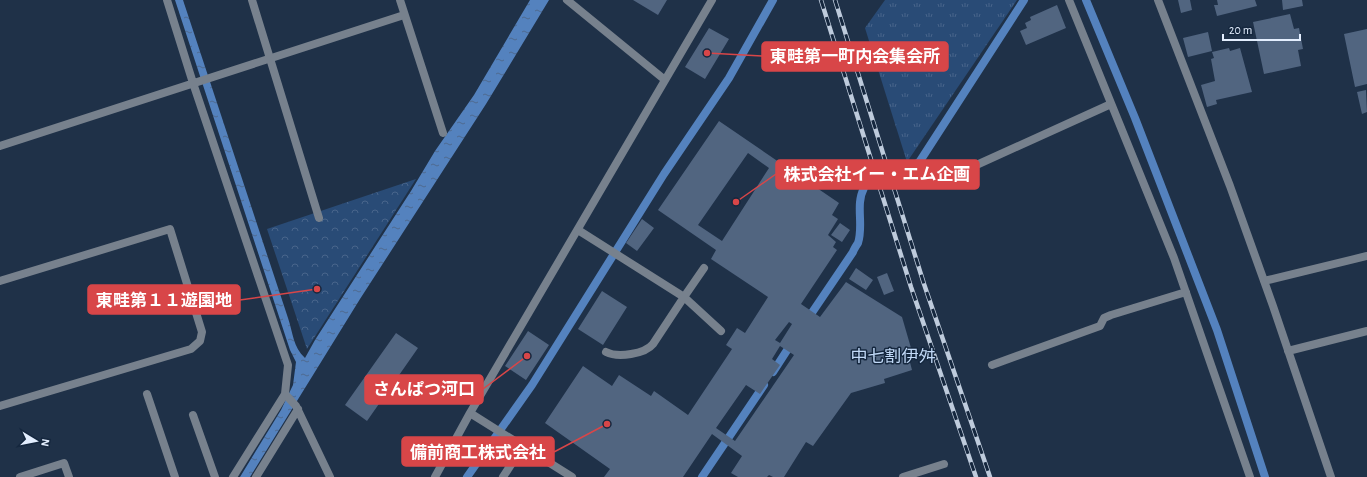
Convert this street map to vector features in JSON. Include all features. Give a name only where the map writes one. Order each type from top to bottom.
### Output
[{"type":"street","points":[[167,0],[201,81],[288,365],[287,396],[232,477]]},
{"type":"street","points":[[252,0],[319,218]]},
{"type":"street","points":[[400,0],[443,133]]},
{"type":"street","points":[[567,0],[665,80]]},
{"type":"street","points":[[434,477],[712,0]]},
{"type":"street","points":[[1069,0],[1174,258],[1250,477]]},
{"type":"street","points":[[1158,0],[1230,186],[1331,477]]},
{"type":"street","points":[[0,146],[404,15]]},
{"type":"street","points":[[939,182],[1111,104]]},
{"type":"street","points":[[0,281],[170,229],[202,332],[200,341],[191,349],[0,406]]},
{"type":"street","points":[[578,230],[684,297],[721,330]]},
{"type":"street","points":[[1264,281],[1367,256]]},
{"type":"street","points":[[606,352],[614,354],[639,353],[648,349],[653,344],[704,268]]},
{"type":"street","points":[[992,366],[1100,326],[1104,318],[1111,315],[1186,292]]},
{"type":"street","points":[[1288,351],[1367,331]]},
{"type":"street","points":[[147,394],[175,477]]},
{"type":"street","points":[[287,396],[297,407],[330,477]]},
{"type":"street","points":[[256,477],[297,407]]},
{"type":"street","points":[[470,413],[572,477]]},
{"type":"street","points":[[193,415],[215,477]]},
{"type":"street","points":[[503,477],[523,446]]},
{"type":"street","points":[[20,477],[64,463],[69,477]]},
{"type":"street","points":[[903,477],[944,464]]},
{"type":"green space","points":[[885,0],[1017,0],[907,162],[865,28]]},
{"type":"green space","points":[[416,179],[307,349],[267,229]]},
{"type":"water","points":[[175,0],[183,0],[294,340],[301,354],[305,358],[435,151],[474,95],[530,0],[549,0],[486,104],[360,299],[250,477],[240,477],[281,410],[293,385],[296,362],[290,350]]},
{"type":"building","points":[[633,0],[667,0],[658,15]]},
{"type":"building","points":[[1178,0],[1190,0],[1192,10],[1181,13]]},
{"type":"building","points":[[1217,0],[1255,0],[1257,6],[1217,16],[1214,5],[1218,5]]},
{"type":"building","points":[[1282,0],[1302,0],[1303,6],[1283,10]]},
{"type":"building","points":[[1057,5],[1066,28],[1026,45],[1020,31],[1027,28],[1025,23],[1031,20],[1030,17]]},
{"type":"building","points":[[1290,14],[1294,29],[1299,28],[1303,49],[1298,50],[1301,66],[1264,74],[1253,22]]},
{"type":"building","points":[[709,28],[729,39],[705,79],[685,67]]},
{"type":"building","points":[[1367,29],[1367,84],[1355,87],[1344,34]]},
{"type":"building","points":[[1208,32],[1212,51],[1188,57],[1183,38]]},
{"type":"building","points":[[1229,48],[1230,51],[1240,48],[1252,92],[1216,100],[1217,104],[1207,107],[1201,85],[1215,81],[1211,59],[1214,58],[1212,52]]},
{"type":"building","points":[[1366,90],[1367,112],[1362,114],[1357,92]]},
{"type":"building","points":[[719,121],[839,203],[832,215],[838,219],[828,235],[836,242],[833,247],[837,250],[801,304],[820,317],[846,282],[902,317],[911,348],[907,351],[912,370],[884,379],[885,383],[851,393],[813,446],[806,442],[784,477],[773,477],[769,475],[767,477],[738,477],[731,473],[742,456],[712,434],[683,477],[604,477],[610,469],[545,423],[583,366],[612,386],[619,375],[651,396],[654,391],[688,415],[732,349],[726,345],[737,328],[745,333],[768,297],[711,259],[716,250],[658,210]],"holes":[[[748,153],[769,168],[722,241],[698,225]],[[789,322],[792,324],[780,343],[775,340]],[[780,346],[794,355],[735,441],[716,428],[746,385],[760,394],[780,365],[772,359]]]},
{"type":"building","points":[[642,219],[654,228],[637,251],[626,243]]},
{"type":"building","points":[[840,223],[850,230],[842,242],[831,235]]},
{"type":"building","points":[[856,268],[873,280],[866,290],[849,279]]},
{"type":"building","points":[[887,273],[894,291],[884,295],[877,277]]},
{"type":"building","points":[[602,291],[627,307],[603,345],[578,329]]},
{"type":"building","points":[[528,331],[549,345],[526,380],[505,366]]},
{"type":"building","points":[[396,333],[418,348],[367,421],[345,405]]},
{"type":"waterway","points":[[467,477],[532,385],[664,174],[729,78],[773,0]]},
{"type":"waterway","points":[[908,171],[920,161],[1024,0]]},
{"type":"waterway","points":[[1086,0],[1135,118],[1217,330],[1265,477]]},
{"type":"waterway","points":[[807,320],[858,243],[860,236],[860,201],[864,188]]},
{"type":"waterway","points":[[773,372],[793,341]]},
{"type":"waterway","points":[[702,477],[764,385]]},
{"type":"railway","points":[[821,0],[911,287],[976,477]]},
{"type":"railway","points":[[835,0],[924,284],[990,477]]},
{"type":"place","name":"東畦第一町内会集会所","points":[[707,53]]},
{"type":"place","name":"株式会社イー・エム企画","points":[[736,202]]},
{"type":"place","name":"東畦第１１遊園地","points":[[317,289]]},
{"type":"place","name":"さんぱつ河口","points":[[527,356]]},
{"type":"place","name":"備前商工株式会社","points":[[607,424]]},
{"type":"district","name":"中七割伊舛","points":[[893,356]]}]
